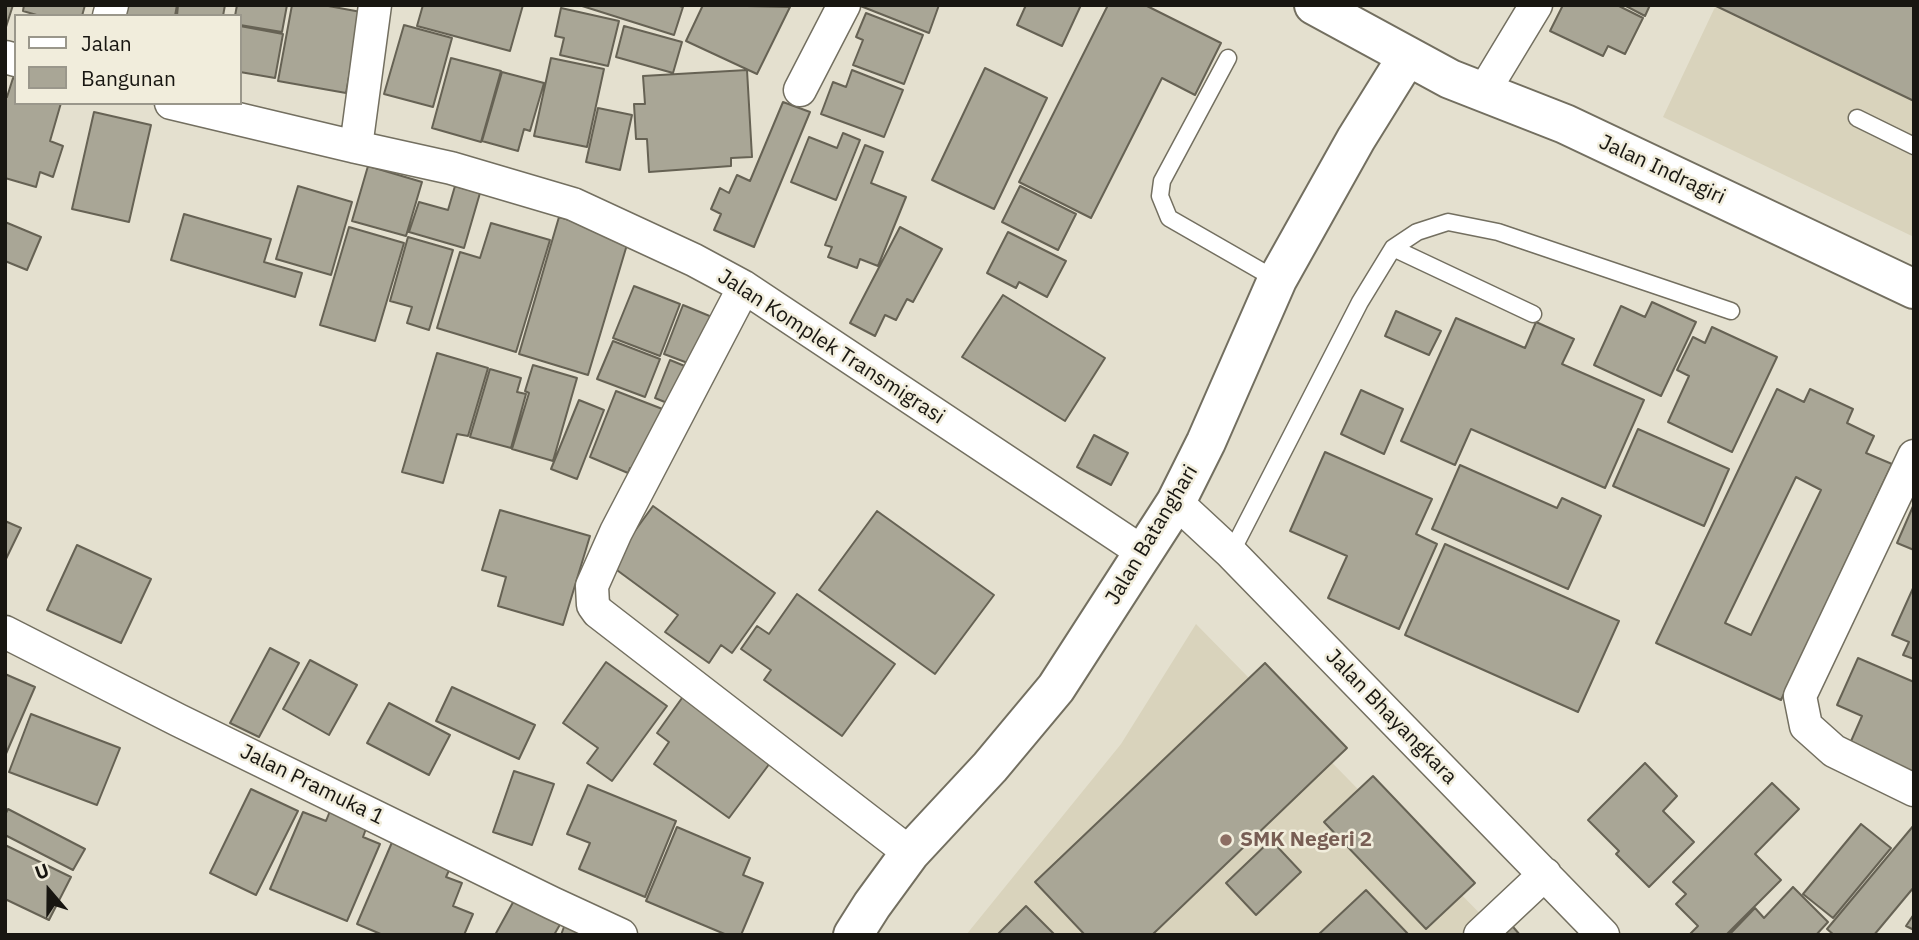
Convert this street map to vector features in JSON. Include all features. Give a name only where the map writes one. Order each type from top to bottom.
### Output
[{"type":"street","points":[[355,148],[375,5]]},
{"type":"street","points":[[800,90],[844,5]]},
{"type":"street","name":"Jalan Indragiri","points":[[1314,5],[1450,79],[1565,124],[1914,289]]},
{"type":"street","points":[[1484,91],[1536,5]]},
{"type":"street","name":"Jalan Batanghari","points":[[853,935],[910,853],[990,767],[1056,688],[1144,553],[1176,502],[1206,442],[1277,280],[1356,139],[1407,57]]},
{"type":"street","name":"Jalan Komplek Transmigrasi","points":[[179,105],[355,148],[451,168],[573,204],[694,260],[744,287],[1144,553]]},
{"type":"street","points":[[744,287],[616,532],[592,586],[593,605],[598,612],[910,853]]},
{"type":"street","points":[[1914,456],[1800,696],[1806,726],[1834,751],[1914,790]]},
{"type":"street","name":"Jalan Bhayangkara","points":[[1176,502],[1231,553],[1603,935]]},
{"type":"street","name":"Jalan Pramuka 1","points":[[5,632],[621,935]]},
{"type":"street","points":[[1480,935],[1545,874]]},
{"type":"lane","points":[[1228,58],[1162,181],[1160,196],[1169,218],[1277,280]]},
{"type":"lane","points":[[1857,118],[1914,146]]},
{"type":"lane","points":[[1231,553],[1360,302],[1393,248],[1417,232],[1448,222],[1498,232],[1731,311]]},
{"type":"lane","points":[[1393,248],[1533,314]]},
{"type":"shaded area","points":[[1716,5],[1914,5],[1914,237],[1663,117]]},
{"type":"shaded area","name":"SMK Negeri 2","points":[[1196,624],[1501,935],[966,935],[1121,744]]},
{"type":"building","points":[[5,5],[13,5],[6,27],[5,27]]},
{"type":"building","points":[[24,5],[85,5],[83,14],[33,14],[23,11]]},
{"type":"building","points":[[121,5],[177,5],[175,14],[119,14]]},
{"type":"building","points":[[178,5],[225,5],[223,14],[177,14]]},
{"type":"building","points":[[237,5],[287,5],[282,32],[242,25],[242,14],[235,14]]},
{"type":"building","points":[[292,5],[323,5],[361,12],[346,93],[278,81]]},
{"type":"building","points":[[423,5],[523,5],[510,51],[417,26]]},
{"type":"building","points":[[579,5],[676,5],[683,7],[674,35]]},
{"type":"building","points":[[703,5],[790,7],[757,74],[686,41]]},
{"type":"building","points":[[858,5],[939,5],[929,33]]},
{"type":"building","points":[[1026,5],[1081,5],[1062,46],[1017,25]]},
{"type":"building","points":[[1108,5],[1145,5],[1221,43],[1195,95],[1162,78],[1091,218],[1019,182]]},
{"type":"building","points":[[1563,5],[1617,5],[1643,18],[1625,54],[1608,46],[1603,56],[1550,31]]},
{"type":"building","points":[[1624,5],[1650,5],[1645,16]]},
{"type":"building","points":[[1714,5],[1914,5],[1914,101]]},
{"type":"building","points":[[561,8],[619,21],[608,66],[560,55],[564,38],[555,36]]},
{"type":"building","points":[[866,13],[923,35],[904,84],[853,65],[863,40],[856,37]]},
{"type":"building","points":[[404,25],[452,38],[433,107],[384,94]]},
{"type":"building","points":[[242,26],[283,34],[275,78],[242,72]]},
{"type":"building","points":[[624,26],[682,42],[673,73],[616,57]]},
{"type":"building","points":[[451,58],[501,71],[481,142],[432,128]]},
{"type":"building","points":[[551,58],[604,69],[587,147],[534,136]]},
{"type":"building","points":[[985,68],[1047,98],[994,209],[932,180]]},
{"type":"building","points":[[747,70],[752,157],[731,158],[731,166],[649,172],[647,139],[636,139],[634,104],[645,104],[643,76]]},
{"type":"building","points":[[852,70],[903,90],[884,137],[821,114],[833,82],[846,87]]},
{"type":"building","points":[[502,72],[544,83],[530,131],[524,129],[518,151],[482,141]]},
{"type":"building","points":[[13,78],[14,105],[60,105],[50,141],[63,146],[53,177],[40,172],[36,187],[5,178],[5,96],[7,97]]},
{"type":"building","points":[[783,102],[810,112],[754,247],[714,230],[721,214],[711,209],[720,188],[729,193],[737,175],[750,181]]},
{"type":"building","points":[[598,108],[632,115],[620,170],[586,162]]},
{"type":"building","points":[[94,112],[151,125],[129,222],[72,209]]},
{"type":"building","points":[[843,133],[860,140],[836,200],[791,182],[809,137],[837,148]]},
{"type":"building","points":[[865,145],[883,152],[871,183],[906,197],[878,266],[860,259],[857,268],[828,257],[832,247],[825,245]]},
{"type":"building","points":[[368,166],[422,182],[406,236],[352,221]]},
{"type":"building","points":[[298,186],[352,202],[331,275],[276,259]]},
{"type":"building","points":[[455,186],[480,193],[464,248],[409,232],[419,202],[448,210]]},
{"type":"building","points":[[1020,186],[1076,214],[1058,250],[1002,222]]},
{"type":"building","points":[[184,214],[271,239],[264,262],[302,273],[295,297],[171,260]]},
{"type":"building","points":[[559,217],[629,238],[588,375],[519,354]]},
{"type":"building","points":[[5,222],[41,237],[27,270],[5,261]]},
{"type":"building","points":[[491,223],[550,240],[516,352],[437,328],[460,252],[480,258]]},
{"type":"building","points":[[349,227],[404,243],[375,341],[320,325]]},
{"type":"building","points":[[900,227],[942,249],[913,302],[907,299],[896,320],[885,315],[875,336],[850,323]]},
{"type":"building","points":[[1008,232],[1066,261],[1047,297],[1019,282],[1016,288],[987,273]]},
{"type":"building","points":[[408,237],[453,250],[429,330],[407,323],[412,307],[390,301]]},
{"type":"building","points":[[634,286],[680,304],[660,356],[613,338]]},
{"type":"building","points":[[1003,295],[1105,358],[1065,421],[962,357]]},
{"type":"building","points":[[1652,302],[1696,322],[1661,396],[1594,365],[1621,306],[1645,317]]},
{"type":"building","points":[[683,305],[712,317],[693,365],[664,354]]},
{"type":"building","points":[[1396,311],[1441,331],[1429,355],[1385,336]]},
{"type":"building","points":[[1456,318],[1525,348],[1536,322],[1574,339],[1562,364],[1644,400],[1605,488],[1471,429],[1455,465],[1401,441]]},
{"type":"building","points":[[1712,327],[1777,357],[1732,452],[1668,422],[1689,376],[1677,370],[1693,337],[1705,343]]},
{"type":"building","points":[[613,341],[660,359],[645,397],[597,379]]},
{"type":"building","points":[[437,353],[488,368],[468,436],[457,434],[443,483],[402,472]]},
{"type":"building","points":[[670,360],[692,369],[677,407],[655,398]]},
{"type":"building","points":[[533,365],[577,378],[553,461],[512,449],[529,393],[525,391]]},
{"type":"building","points":[[490,369],[521,378],[517,392],[526,394],[511,448],[470,437]]},
{"type":"building","points":[[1777,389],[1804,402],[1810,389],[1853,409],[1847,423],[1874,436],[1866,453],[1892,464],[1781,700],[1656,643]],"holes":[[[1796,477],[1821,490],[1751,635],[1725,623]]]},
{"type":"building","points":[[1361,390],[1403,409],[1384,454],[1341,434]]},
{"type":"building","points":[[616,391],[665,410],[641,473],[630,468],[628,473],[590,457]]},
{"type":"building","points":[[579,400],[604,410],[577,479],[551,469]]},
{"type":"building","points":[[1638,429],[1729,469],[1704,526],[1613,486]]},
{"type":"building","points":[[1094,435],[1128,453],[1111,485],[1077,467]]},
{"type":"building","points":[[1325,452],[1432,499],[1416,534],[1437,544],[1399,629],[1328,598],[1347,556],[1290,531]]},
{"type":"building","points":[[1460,465],[1557,508],[1562,498],[1601,516],[1568,589],[1432,529]]},
{"type":"building","points":[[1914,504],[1914,550],[1897,543]]},
{"type":"building","points":[[653,506],[775,593],[732,653],[721,645],[709,663],[665,632],[678,615],[610,565]]},
{"type":"building","points":[[500,510],[590,536],[563,625],[498,606],[506,577],[482,570]]},
{"type":"building","points":[[877,511],[994,595],[935,674],[819,590]]},
{"type":"building","points":[[5,521],[21,528],[5,561]]},
{"type":"building","points":[[1445,544],[1619,621],[1578,712],[1405,635]]},
{"type":"building","points":[[77,545],[151,579],[121,643],[47,610]]},
{"type":"building","points":[[1914,586],[1914,659],[1903,655],[1909,642],[1892,635]]},
{"type":"building","points":[[797,594],[895,664],[842,736],[764,680],[771,670],[741,649],[757,626],[769,634]]},
{"type":"building","points":[[270,648],[299,663],[259,737],[230,723]]},
{"type":"building","points":[[1858,658],[1914,682],[1914,777],[1848,748],[1862,716],[1837,705]]},
{"type":"building","points":[[310,660],[357,685],[329,735],[283,709]]},
{"type":"building","points":[[606,662],[667,706],[612,781],[587,763],[598,748],[563,723]]},
{"type":"building","points":[[1265,663],[1347,748],[1152,935],[1085,935],[1035,882]]},
{"type":"building","points":[[5,674],[35,687],[5,756]]},
{"type":"building","points":[[452,687],[535,725],[519,759],[436,721]]},
{"type":"building","points":[[687,691],[776,755],[729,818],[654,764],[669,742],[657,733]]},
{"type":"building","points":[[389,703],[450,735],[429,775],[367,743]]},
{"type":"building","points":[[31,714],[120,748],[97,805],[9,772]]},
{"type":"building","points":[[1645,763],[1677,796],[1663,811],[1694,842],[1649,887],[1616,854],[1619,851],[1588,820]]},
{"type":"building","points":[[514,771],[554,784],[532,845],[493,832]]},
{"type":"building","points":[[1373,776],[1475,883],[1426,929],[1324,822]]},
{"type":"building","points":[[1772,783],[1799,809],[1755,854],[1781,880],[1726,935],[1689,935],[1698,926],[1676,904],[1686,894],[1673,882]]},
{"type":"building","points":[[588,785],[676,821],[645,897],[579,869],[590,843],[567,834]]},
{"type":"building","points":[[251,789],[298,811],[256,895],[210,873]]},
{"type":"building","points":[[8,809],[85,849],[73,870],[5,835],[5,815]]},
{"type":"building","points":[[330,811],[367,826],[363,837],[380,844],[347,921],[270,889],[303,812],[326,821]]},
{"type":"building","points":[[1861,824],[1891,848],[1833,918],[1803,894]]},
{"type":"building","points":[[1914,825],[1914,887],[1874,935],[1834,935],[1827,929]]},
{"type":"building","points":[[677,827],[750,858],[743,875],[763,883],[741,935],[727,935],[646,901]]},
{"type":"building","points":[[396,833],[455,857],[446,877],[462,883],[453,906],[473,914],[464,935],[383,935],[357,924]]},
{"type":"building","points":[[1271,840],[1301,872],[1256,915],[1226,883]]},
{"type":"building","points":[[5,845],[71,877],[49,920],[5,899]]},
{"type":"building","points":[[1793,887],[1828,922],[1816,935],[1729,935],[1755,908],[1764,918]]},
{"type":"building","points":[[1366,890],[1409,935],[1318,935]]},
{"type":"building","points":[[516,897],[562,921],[554,935],[495,935]]},
{"type":"building","points":[[1026,906],[1055,935],[997,935]]},
{"type":"building","points":[[1914,914],[1914,930],[1906,926]]},
{"type":"building","points":[[568,916],[619,935],[561,935]]},
{"type":"building","points":[[1508,921],[1520,935],[1493,935]]},
{"type":"place","name":"SMK Negeri 2","points":[[1226,840]]}]
